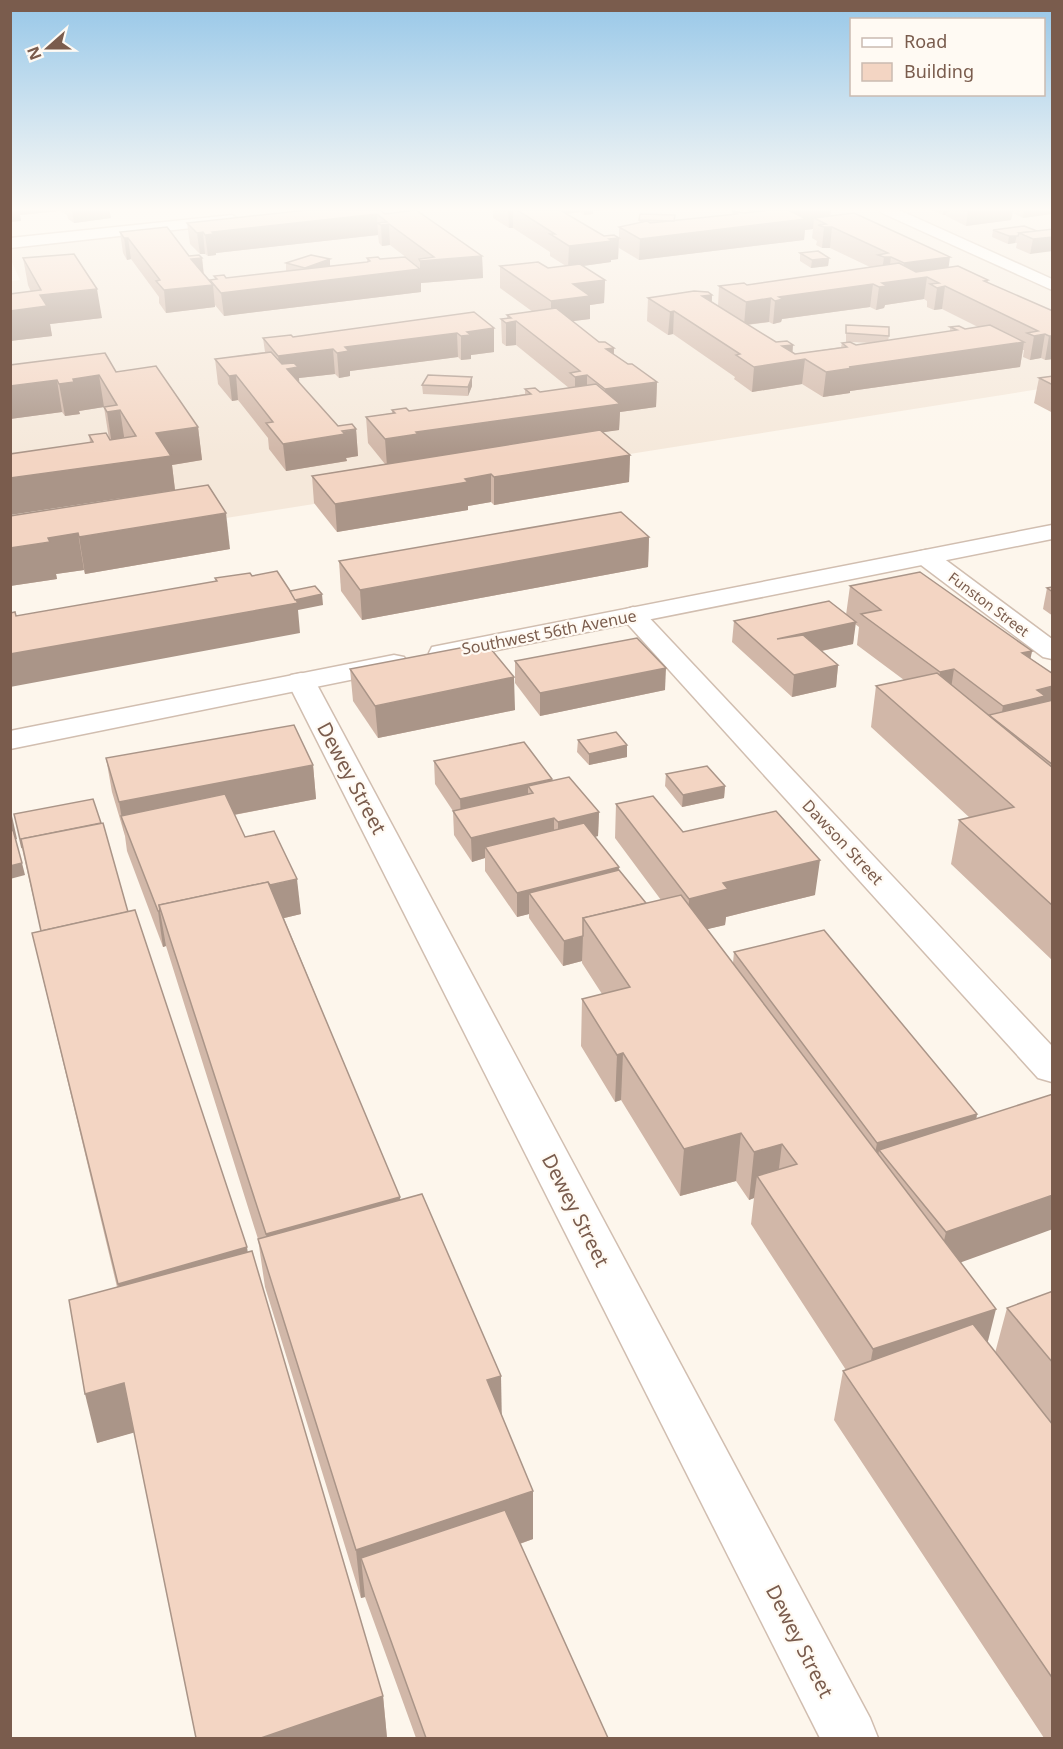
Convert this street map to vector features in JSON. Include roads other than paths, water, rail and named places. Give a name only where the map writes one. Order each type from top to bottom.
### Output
[{"type":"street","name":"Southwest 56th Avenue","points":[[10,740],[1053,532]]},
{"type":"street","name":"Funston Street","points":[[926,557],[1053,651]]},
{"type":"street","name":"Dawson Street","points":[[633,615],[1053,1069]]},
{"type":"street","name":"Dewey Street","points":[[301,681],[850,1738]]}]
